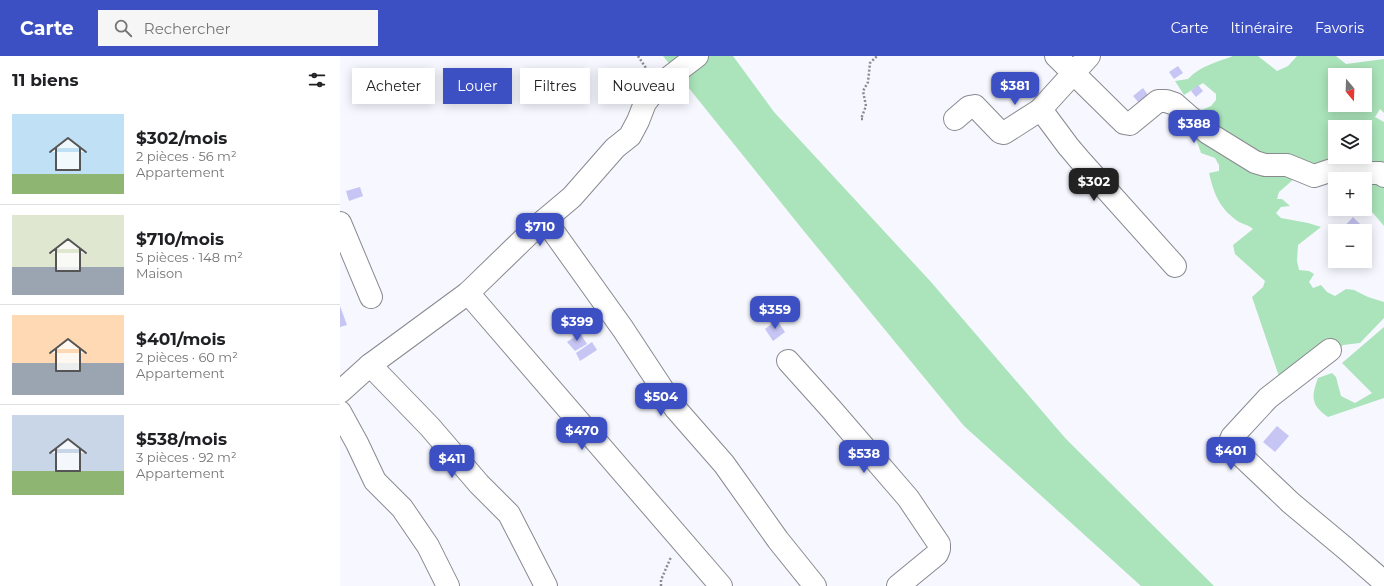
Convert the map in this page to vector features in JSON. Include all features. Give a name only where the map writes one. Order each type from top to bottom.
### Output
[{"type":"street","points":[[340,392],[370,365],[468,293],[544,220],[572,197],[615,148],[630,136],[645,103],[658,86],[697,56]]},
{"type":"street","points":[[1056,56],[1124,123],[1130,124],[1158,101],[1166,102],[1175,104],[1208,134],[1255,162],[1265,165],[1287,164],[1314,176],[1347,165],[1364,172],[1377,172],[1384,176]]},
{"type":"street","points":[[956,119],[969,107],[975,106],[1000,132],[1004,133],[1040,110],[1089,56]]},
{"type":"street","points":[[1040,110],[1079,159],[1175,266]]},
{"type":"street","points":[[544,220],[623,329],[675,408],[724,464],[778,540],[815,586]]},
{"type":"street","points":[[340,223],[371,298]]},
{"type":"street","points":[[468,293],[721,586]]},
{"type":"street","points":[[1330,350],[1268,398],[1232,437],[1230,442],[1231,446],[1291,502],[1384,582]]},
{"type":"street","points":[[788,362],[832,410],[908,498],[940,544],[937,554],[898,586]]},
{"type":"street","points":[[370,365],[430,427],[479,484],[509,514],[546,586]]},
{"type":"street","points":[[340,412],[375,481],[402,508],[428,546],[448,586]]},
{"type":"path","points":[[863,119],[861,119],[866,106],[862,91],[868,82],[870,63],[877,56]]},
{"type":"path","points":[[661,586],[661,580],[679,538]]},
{"type":"green space","points":[[663,56],[733,56],[774,112],[931,282],[1066,439],[1214,586],[1141,586],[964,426],[689,88],[689,68],[673,68]]},
{"type":"green space","points":[[1233,56],[1258,56],[1277,71],[1288,66],[1297,56],[1336,56],[1346,64],[1384,59],[1384,113],[1380,109],[1375,117],[1384,122],[1384,226],[1372,212],[1372,172],[1328,172],[1328,178],[1302,172],[1279,192],[1277,199],[1282,199],[1290,206],[1281,207],[1276,213],[1281,218],[1321,227],[1298,245],[1297,261],[1299,270],[1309,271],[1314,274],[1309,282],[1313,288],[1321,285],[1327,292],[1335,296],[1346,289],[1354,290],[1368,297],[1384,302],[1384,318],[1360,343],[1343,345],[1313,378],[1286,397],[1252,297],[1263,287],[1265,281],[1235,254],[1233,245],[1253,229],[1230,215],[1218,200],[1209,173],[1219,171],[1219,165],[1215,158],[1201,153],[1185,108],[1194,107],[1202,110],[1211,106],[1216,100],[1216,94],[1203,83],[1184,95],[1175,81],[1188,79],[1198,71],[1215,62]]},
{"type":"green space","points":[[1384,327],[1384,398],[1328,417],[1322,413],[1318,409],[1314,400],[1314,390],[1318,378],[1332,373],[1336,377],[1341,396],[1355,403],[1372,393],[1342,363]]},
{"type":"building","points":[[1178,66],[1183,73],[1174,79],[1169,72]]},
{"type":"building","points":[[1198,85],[1203,91],[1196,97],[1191,91]]},
{"type":"building","points":[[1143,88],[1148,95],[1139,103],[1133,96]]},
{"type":"building","points":[[360,187],[363,196],[349,201],[346,191]]},
{"type":"building","points":[[1353,217],[1360,224],[1346,224]]},
{"type":"building","points":[[340,306],[347,325],[340,327]]},
{"type":"building","points":[[777,320],[785,332],[773,341],[765,329]]},
{"type":"building","points":[[580,333],[587,344],[575,351],[567,342]]},
{"type":"building","points":[[592,342],[597,350],[580,361],[576,353]]},
{"type":"building","points":[[1277,426],[1289,436],[1275,452],[1263,442]]}]
